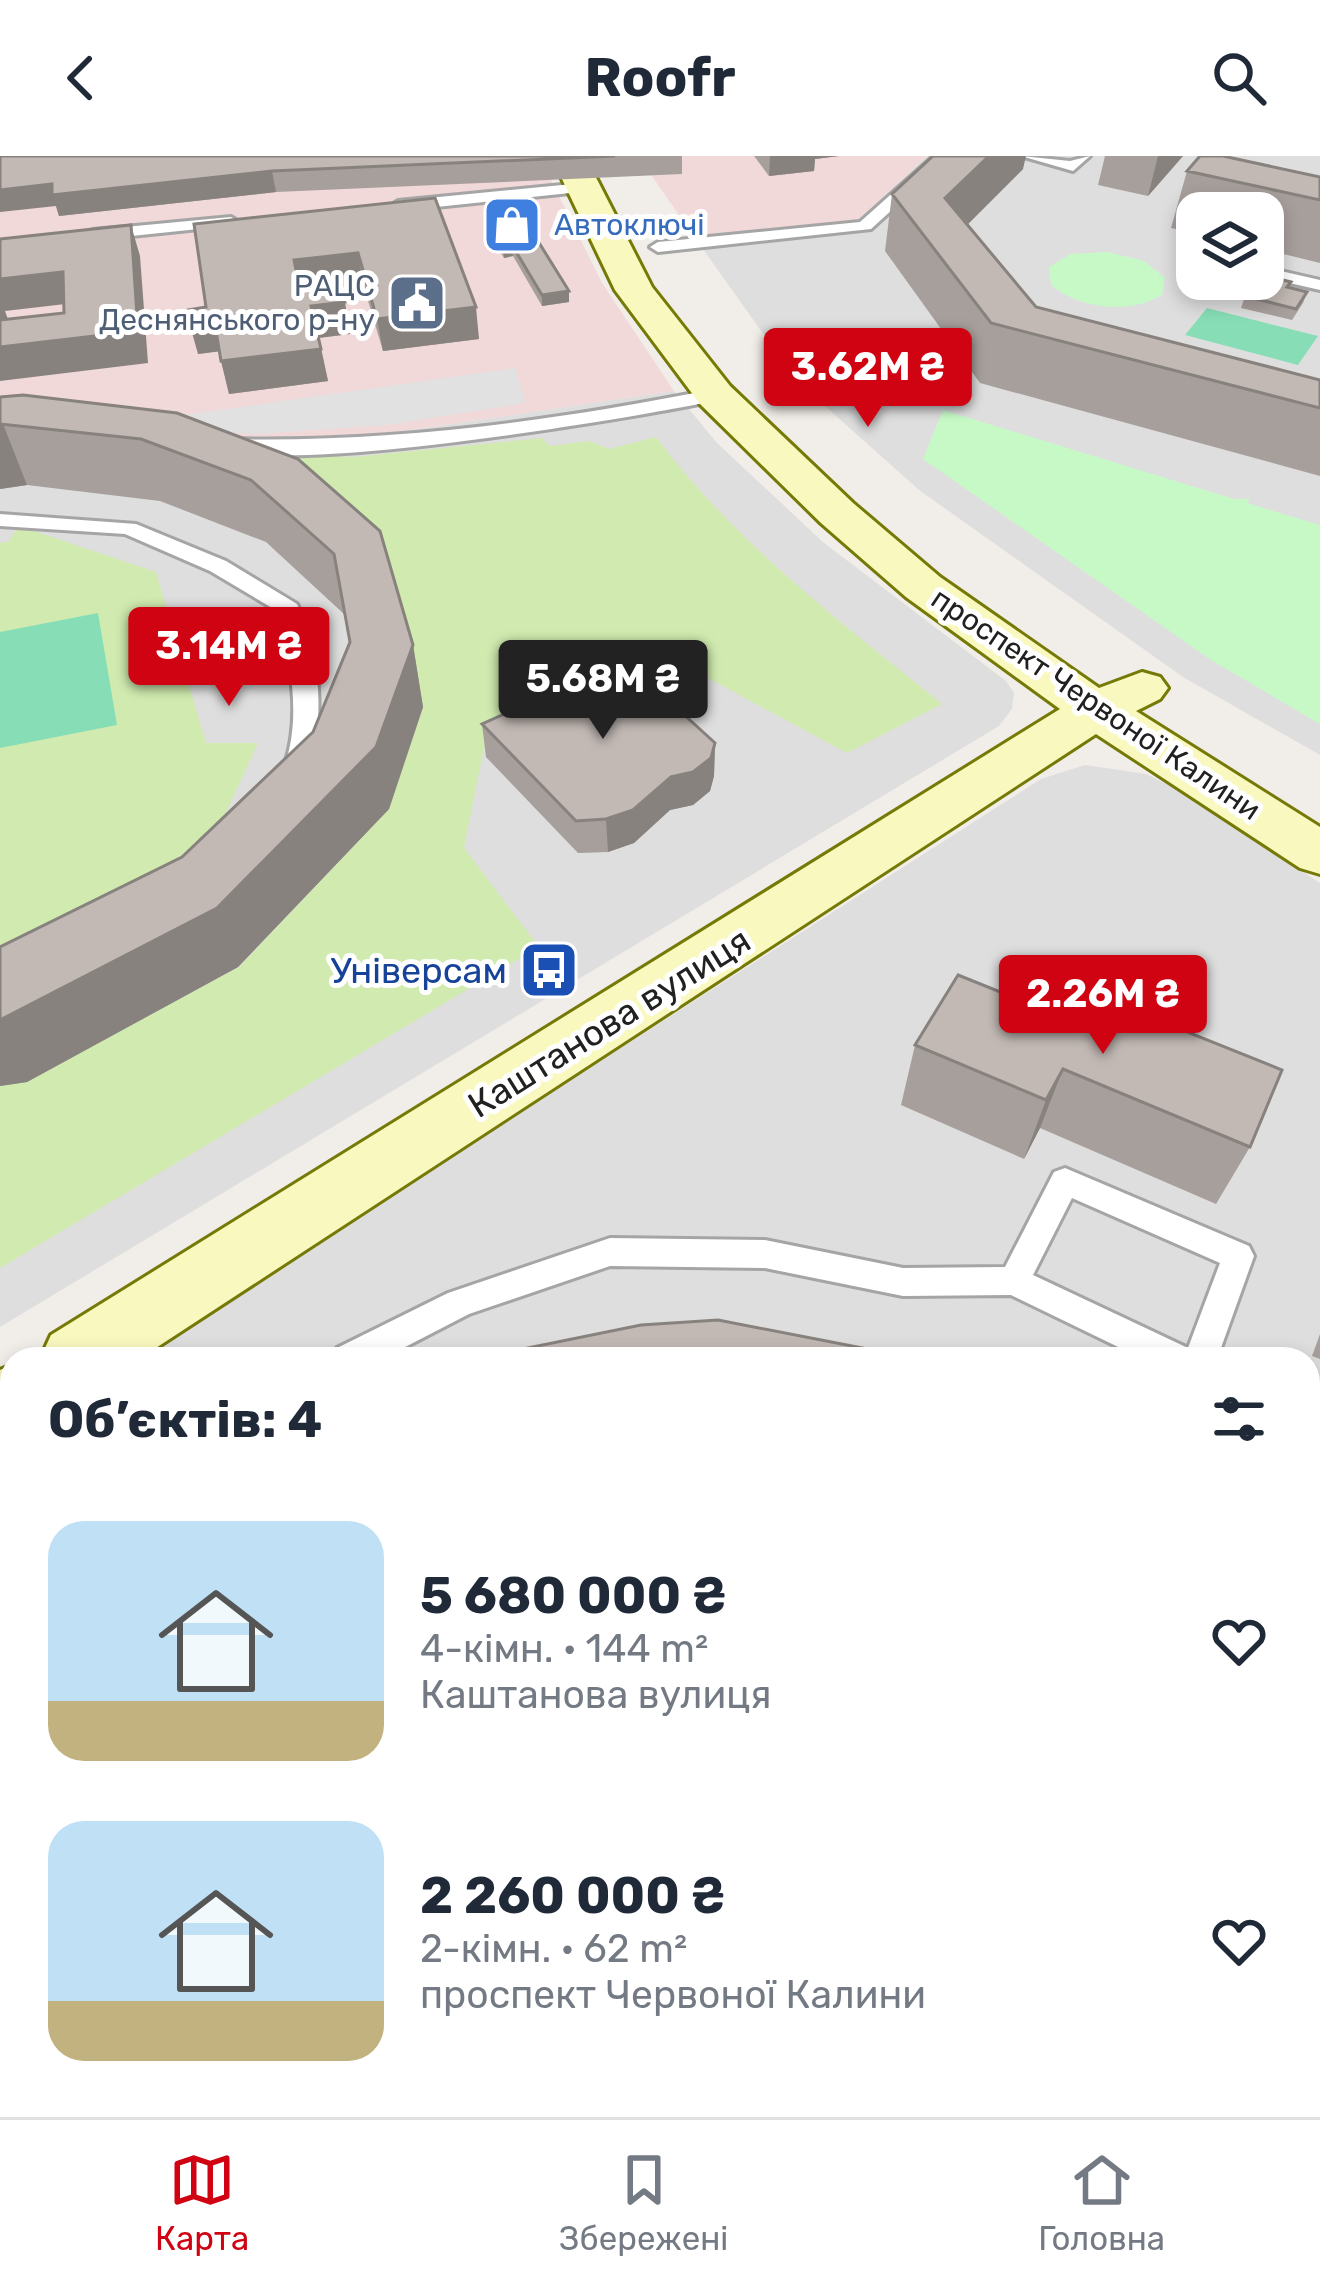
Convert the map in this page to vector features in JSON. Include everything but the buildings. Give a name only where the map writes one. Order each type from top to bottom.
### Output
[{"type":"main road","points":[[586,167],[658,247],[691,292]]},
{"type":"main road","name":"проспект Червоної Калини","points":[[586,167],[634,290],[715,395],[837,513],[923,587],[1320,802]]},
{"type":"main road","points":[[862,479],[894,508]]},
{"type":"main road","name":"проспект Червоної Калини","points":[[1116,688],[1320,854]]},
{"type":"main road","name":"Каштанова вулиця","points":[[96,1347],[1116,688]]},
{"type":"lane","points":[[658,247],[865,226],[943,156]]},
{"type":"lane","points":[[1028,156],[1073,166],[1082,156]]},
{"type":"lane","points":[[389,207],[586,167]]},
{"type":"lane","points":[[69,237],[252,220]]},
{"type":"lane","points":[[1284,277],[1320,286]]},
{"type":"lane","points":[[196,443],[316,449],[378,445],[559,422],[715,395]]},
{"type":"lane","points":[[0,520],[129,528],[218,566],[289,609],[306,684],[302,761],[281,800]]},
{"type":"lane","points":[[1014,1281],[1065,1181],[1238,1256],[1204,1347]]},
{"type":"lane","points":[[373,1347],[459,1303],[610,1252],[765,1254],[903,1282],[1014,1281],[1152,1347]]},
{"type":"shaded area","points":[[0,156],[539,156],[602,283],[674,391],[369,436],[275,443],[0,427]]},
{"type":"shaded area","points":[[638,156],[927,156],[857,221],[695,238]]},
{"type":"shaded area","points":[[927,156],[1320,156],[1320,755],[1183,677],[919,490],[797,381],[695,238],[857,221]]},
{"type":"shaded area","points":[[515,368],[526,403],[387,425],[257,434],[179,431],[177,416]]},
{"type":"shaded area","points":[[674,391],[717,443],[824,543],[1006,681],[1014,693],[1012,709],[999,726],[0,1327],[0,427],[276,443],[369,436]]},
{"type":"shaded area","points":[[1085,765],[1146,774],[1185,793],[1320,883],[1320,1347],[154,1347],[1041,779]]},
{"type":"green space","points":[[1108,252],[1144,261],[1165,278],[1162,295],[1135,305],[1105,306],[1076,300],[1051,285],[1049,267],[1071,254]]},
{"type":"green space","points":[[1207,308],[1318,336],[1298,365],[1185,335]]},
{"type":"green space","points":[[943,410],[1234,499],[1250,499],[1247,503],[1320,525],[1320,724],[1211,660],[923,459]]},
{"type":"green space","points":[[656,437],[755,546],[942,704],[847,753],[676,661],[484,747],[464,848],[539,947],[0,1268],[0,1086],[27,1081],[239,967],[389,809],[391,593],[40,442],[354,457],[542,438],[550,446],[589,441],[609,449]]},
{"type":"green space","points":[[19,526],[156,572],[206,743],[258,743],[207,853],[0,972],[0,543],[8,542]]},
{"type":"green space","points":[[98,613],[117,725],[0,748],[0,632]]},
{"type":"place","name":"Автоключі","points":[[512,225]]},
{"type":"place","name":"РАЦС Деснянського р-ну","points":[[417,303]]},
{"type":"place","name":"Універсам","points":[[549,970]]}]
